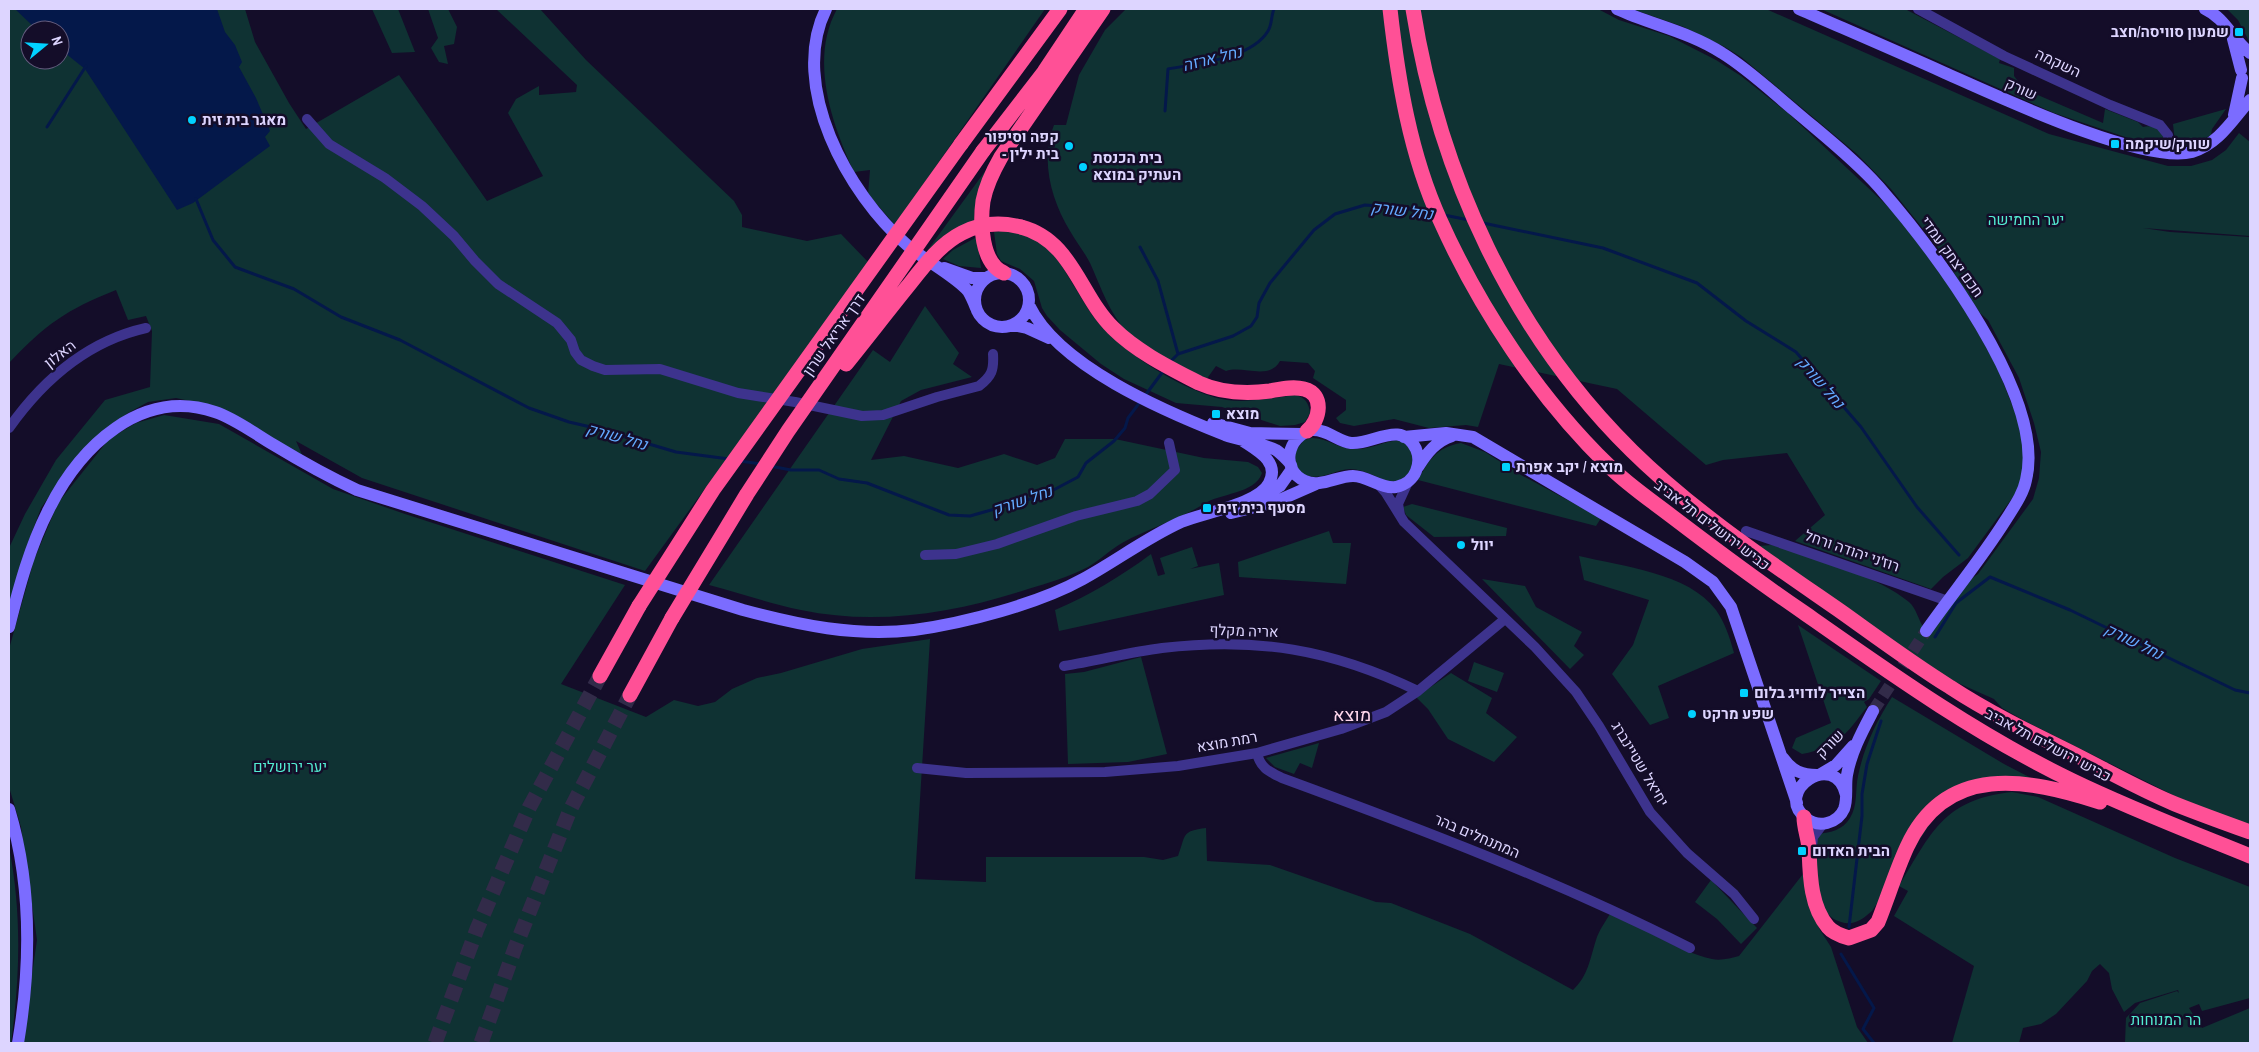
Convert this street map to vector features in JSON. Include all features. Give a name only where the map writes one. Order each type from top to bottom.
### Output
[{"type":"highway","name":"דרך אריאל שרון","points":[[600,676],[639,606],[713,490],[1060,9]]},
{"type":"highway","name":"דרך אריאל שרון","points":[[630,695],[672,618],[747,494],[788,431],[984,151],[1044,72],[1086,9]]},
{"type":"highway","points":[[1004,273],[993,264],[986,251],[983,234],[983,201],[989,179],[1001,157],[1103,9]]},
{"type":"highway","name":"כביש ירושלים תל אביב","points":[[1390,9],[1403,99],[1419,160],[1439,218],[1464,268],[1518,357],[1556,408],[1600,458],[1626,482],[1731,562],[1940,706],[1988,736],[2072,781],[2250,856]]},
{"type":"highway","name":"כביש ירושלים תל אביב","points":[[1413,9],[1421,61],[1437,120],[1456,176],[1478,229],[1504,280],[1534,329],[1566,375],[1644,463],[1760,555],[1951,688],[2029,732],[2173,803],[2250,832]]},
{"type":"highway","points":[[788,431],[856,352],[920,271],[948,243],[969,230],[988,224],[1009,224],[1043,236],[1055,245],[1070,264],[1111,327],[1132,344],[1190,378],[1213,388],[1235,392],[1296,388],[1308,390],[1316,399],[1319,410],[1315,424],[1305,433]]},
{"type":"highway","points":[[1804,817],[1810,880],[1818,907],[1828,928],[1849,938],[1871,930],[1878,922],[1907,846],[1917,829],[1941,802],[1957,793],[1991,783],[2029,784],[2063,790],[2168,823]]},
{"type":"main road","points":[[826,9],[816,38],[815,69],[820,104],[845,170],[865,202],[884,224],[924,259],[968,292],[982,319],[993,326],[1001,328],[1013,326],[1036,331],[1058,342]]},
{"type":"main road","name":"חכם יצחק עמדי","points":[[1618,9],[1683,33],[1722,53],[1765,85],[1848,156],[1878,187],[1946,273],[2000,361],[2019,402],[2027,428],[2029,464],[2027,479],[2023,491],[2002,525],[1926,631]]},
{"type":"main road","name":"שורק","points":[[1799,9],[2046,117],[2157,152],[2171,154],[2192,152],[2201,148],[2218,138],[2250,100]]},
{"type":"main road","points":[[2205,9],[2215,15],[2250,53]]},
{"type":"main road","points":[[2229,30],[2244,78]]},
{"type":"main road","points":[[2244,78],[2244,63],[2250,58]]},
{"type":"main road","name":"שורק","points":[[2231,122],[2244,78]]},
{"type":"main road","points":[[924,259],[961,275],[986,278],[1004,273],[1016,277],[1024,284],[1028,292],[1030,304],[1040,322],[1058,342],[1082,363],[1127,390],[1178,414],[1242,441],[1276,450],[1290,464],[1300,478],[1316,484]]},
{"type":"main road","points":[[976,308],[976,293],[986,278]]},
{"type":"main road","points":[[1013,326],[1025,315],[1030,304]]},
{"type":"main road","points":[[9,627],[37,535],[49,508],[66,480],[102,438],[117,426],[148,410],[164,406],[198,407],[216,412],[235,421],[325,475],[357,490],[783,621],[830,630],[875,632],[912,630],[942,625],[1016,606],[1055,593],[1084,579],[1182,522],[1235,504],[1262,492],[1271,477],[1268,459],[1242,441]]},
{"type":"main road","points":[[1190,419],[1250,433],[1324,431],[1341,440],[1355,443],[1369,441],[1388,434],[1404,437],[1446,433],[1472,437],[1693,567],[1713,582],[1728,600],[1739,625],[1776,744],[1797,803],[1804,817],[1812,822],[1823,824],[1830,822],[1839,816],[1845,806],[1848,770],[1860,736],[1873,712]]},
{"type":"main road","points":[[1235,504],[1260,498],[1276,490],[1292,469],[1290,452],[1292,445],[1305,433]]},
{"type":"main road","points":[[1137,547],[1200,523],[1275,502],[1316,484],[1353,476],[1392,487],[1408,482],[1428,452],[1437,443],[1460,434]]},
{"type":"main road","points":[[1404,437],[1416,448],[1417,469]]},
{"type":"main road","name":"שורק","points":[[1819,775],[1840,762],[1860,736]]},
{"type":"main road","points":[[1776,744],[1793,769],[1805,774],[1836,779],[1846,796]]},
{"type":"main road","points":[[1797,803],[1801,784],[1807,779],[1819,775]]},
{"type":"main road","points":[[9,809],[20,860],[27,930],[26,993],[18,1043]]},
{"type":"street","name":"השקמה","points":[[1918,9],[2004,56],[2110,105],[2160,125],[2168,135],[2171,154]]},
{"type":"street","points":[[307,119],[329,144],[385,178],[422,206],[454,236],[475,262],[498,284],[557,323],[571,340],[574,352],[582,360],[593,366],[605,370],[660,368],[738,393],[795,402],[853,415],[873,416],[979,386],[992,375],[994,368],[993,354]]},
{"type":"street","name":"האלון","points":[[9,428],[40,390],[82,354],[125,332],[146,328]]},
{"type":"street","points":[[925,555],[956,554],[981,548],[1076,516],[1137,501],[1150,494],[1175,470],[1169,443]]},
{"type":"street","name":"יחיאל שטיינברג","points":[[1376,482],[1386,493],[1404,522],[1535,647],[1576,692],[1599,726],[1650,812],[1687,853],[1734,894],[1754,919]]},
{"type":"street","points":[[1404,522],[1398,504],[1408,482]]},
{"type":"street","name":"רוז'ני יהודה ורחל","points":[[1746,531],[1948,601]]},
{"type":"street","name":"רמת מוצא","points":[[917,768],[966,773],[1105,772],[1178,766],[1257,754],[1365,721],[1386,712],[1418,691],[1505,619]]},
{"type":"street","name":"אריה מקלף","points":[[1064,666],[1162,648],[1243,643],[1297,649],[1328,655],[1388,676],[1418,691]]},
{"type":"street","name":"המתנחלים בהר","points":[[1257,754],[1258,761],[1265,769],[1282,778],[1466,847],[1602,906],[1690,948]]},
{"type":"street","points":[[1823,824],[1813,837],[1811,860],[1813,877],[1823,912],[1832,925],[1845,931],[1858,931],[1867,928],[1871,930]]},
{"type":"green space","points":[[9,9],[245,9],[255,42],[289,103],[306,129],[399,75],[487,201],[543,176],[508,113],[516,99],[539,86],[539,95],[576,92],[577,85],[496,9],[540,9],[586,60],[734,201],[742,215],[742,227],[807,241],[841,234],[869,263],[645,571],[362,478],[296,441],[304,459],[213,406],[176,398],[148,402],[128,413],[94,440],[67,471],[41,508],[29,540],[9,618],[9,548],[25,514],[56,460],[105,400],[150,387],[152,331],[146,316],[128,320],[116,290],[83,304],[58,319],[34,338],[9,363]]},
{"type":"green space","points":[[372,9],[398,9],[415,52],[392,53]]},
{"type":"green space","points":[[428,9],[448,9],[457,27],[454,44],[444,46],[448,64],[439,62],[431,48],[438,38]]},
{"type":"green space","points":[[837,9],[1045,9],[895,225],[868,194],[870,170],[854,172],[832,113],[824,70],[825,49],[829,29]]},
{"type":"green space","points":[[1126,9],[1598,9],[1619,20],[1669,36],[1716,60],[1741,76],[1788,113],[1895,213],[1946,281],[1997,367],[2024,435],[2024,472],[2016,493],[1968,558],[1931,589],[1795,541],[1825,515],[1787,453],[1723,460],[1706,465],[1617,389],[1499,364],[1478,427],[1466,425],[1429,428],[1394,419],[1354,426],[1340,423],[1336,418],[1346,410],[1346,400],[1313,378],[1315,371],[1308,363],[1280,361],[1275,367],[1263,371],[1226,371],[1216,366],[1206,380],[1165,359],[1136,340],[1116,317],[1106,300],[1090,263],[1063,219],[1053,193],[1048,165],[1050,138],[1054,125],[1066,125],[1079,75],[1105,30]]},
{"type":"green space","name":"יער החמישה","points":[[1632,9],[1766,9],[2049,134],[2168,166],[2191,166],[2212,160],[2226,150],[2239,133],[2250,142],[2250,236],[2143,228],[2170,232],[2250,237],[2250,827],[2179,798],[2025,721],[2002,708],[1994,699],[1949,679],[1758,546],[1772,545],[1788,549],[1851,571],[1883,585],[1912,605],[1924,628],[1947,596],[1978,574],[2033,499],[2039,478],[2041,452],[2034,423],[2019,378],[1988,320],[1980,313],[1936,245],[1891,189],[1857,154],[1741,57],[1684,27]]},
{"type":"green space","points":[[1821,9],[1905,9],[2000,59],[1999,63],[2014,68],[2014,76],[2024,89],[2103,123],[2105,109],[2138,122],[2143,127],[2156,128],[2162,133],[2163,146],[2149,145],[2054,113]]},
{"type":"green space","points":[[2250,9],[2250,43],[2238,20],[2228,10]]},
{"type":"green space","points":[[2226,109],[2212,129],[2211,135],[2189,146],[2175,143],[2173,124]]},
{"type":"green space","points":[[991,163],[979,192],[975,207],[974,223],[942,238],[927,251]]},
{"type":"green space","points":[[1001,231],[1029,237],[1044,245],[1064,269],[1096,320],[1121,345],[1156,369],[1193,389],[1227,400],[1252,401],[1295,395],[1301,397],[1306,401],[1310,413],[1305,422],[1280,426],[1222,407],[1176,403],[1124,379],[1101,364],[1060,330],[1042,308],[1034,281],[1020,269],[1001,261],[997,254],[994,232]]},
{"type":"green space","points":[[977,237],[981,268],[959,266],[943,259],[953,250]]},
{"type":"green space","points":[[925,306],[959,353],[953,364],[972,377],[921,390],[901,401],[871,460],[904,456],[958,468],[1004,454],[1037,465],[1055,458],[1065,439],[1115,439],[1204,458],[1248,462],[1258,467],[1262,473],[1258,480],[1245,489],[1211,500],[1184,515],[1132,538],[1088,567],[1073,574],[972,605],[887,617],[830,615],[789,608],[709,585],[873,350],[890,362]]},
{"type":"green space","name":"יער ירושלים","points":[[164,415],[219,424],[333,489],[625,585],[561,684],[646,717],[674,700],[698,706],[715,702],[732,689],[757,678],[781,673],[862,649],[930,639],[915,879],[986,882],[986,857],[1144,857],[1163,860],[1178,856],[1188,833],[1206,828],[1207,861],[1270,865],[1376,902],[1391,903],[1470,934],[1573,990],[1585,973],[1597,936],[1611,912],[1660,939],[1687,951],[1699,956],[1719,960],[1739,956],[1803,874],[1820,930],[1831,947],[1857,1027],[1868,1043],[22,1043],[37,940],[21,827],[9,787],[9,649],[34,560],[58,503],[109,439],[136,423]]},
{"type":"green space","points":[[1318,438],[1348,449],[1366,448],[1400,440],[1405,443],[1412,454],[1411,472],[1398,481],[1393,482],[1363,471],[1350,469],[1317,477],[1302,474],[1298,469],[1295,452],[1304,440]]},
{"type":"green space","points":[[1461,443],[1485,452],[1521,475],[1601,518],[1596,526],[1418,480],[1426,466],[1440,451]]},
{"type":"green space","points":[[1412,504],[1507,528],[1506,536],[1434,537],[1406,515],[1403,507]]},
{"type":"green space","points":[[1329,531],[1333,543],[1351,543],[1346,584],[1239,577],[1238,562]]},
{"type":"green space","points":[[1192,547],[1198,566],[1190,569],[1219,563],[1224,595],[1059,631],[1055,610],[1104,585],[1151,554],[1158,576],[1165,574],[1160,558]]},
{"type":"green space","points":[[1579,556],[1634,568],[1672,579],[1704,597],[1722,620],[1734,653],[1658,686],[1669,718],[1650,725],[1612,674],[1633,645],[1649,600],[1584,580]]},
{"type":"green space","points":[[1482,579],[1525,586],[1536,607],[1582,632],[1574,646],[1584,655],[1570,669]]},
{"type":"green space","points":[[1798,625],[1881,681],[1869,699],[1864,702],[1867,707],[1847,732],[1825,748],[1802,754],[1792,748],[1796,738],[1831,723]]},
{"type":"green space","points":[[1141,657],[1167,754],[1128,762],[1068,764],[1065,674],[1084,672]]},
{"type":"green space","points":[[1474,662],[1504,673],[1497,692],[1468,681]]},
{"type":"green space","points":[[1451,673],[1492,698],[1486,713],[1517,737],[1494,762],[1448,739],[1428,709],[1416,697]]},
{"type":"green space","points":[[1892,697],[2004,764],[2033,779],[1952,791],[1872,911],[1862,919],[1854,922],[1841,922],[1831,917],[1819,897],[1815,870],[1816,834],[1836,830],[1847,822],[1853,813],[1858,776],[1867,745]]},
{"type":"green space","points":[[1319,743],[1312,768],[1300,763],[1294,774],[1275,767],[1266,758]]},
{"type":"green space","name":"הר המנוחות","points":[[2012,792],[2038,797],[2175,858],[2250,887],[2250,998],[2202,1011],[2199,1004],[2189,1008],[2202,1028],[2250,1008],[2250,1043],[2125,1043],[2126,1018],[2140,1003],[2177,991],[2179,993],[2178,990],[2135,1003],[2124,1012],[2112,989],[2109,973],[2100,964],[2056,1014],[2041,1024],[2023,1028],[2019,1043],[1952,1043],[1974,966],[1894,916],[1908,891],[1899,886],[1931,835],[1955,811],[1970,802]]},
{"type":"green space","points":[[9,847],[18,921],[18,969],[11,1043],[9,1043]]},
{"type":"green space","points":[[1711,880],[1757,928],[1741,944],[1717,919],[1695,902]]},
{"type":"water","name":"מאגר בית זית","points":[[15,9],[217,9],[225,32],[235,45],[242,62],[239,67],[256,98],[270,131],[265,137],[270,146],[193,203],[177,210],[85,69],[70,57],[70,20],[27,20]]},
{"type":"waterway","name":"נחל ארזה","points":[[1165,111],[1168,69],[1208,62],[1237,54],[1249,48],[1268,31],[1274,9]]},
{"type":"waterway","points":[[47,127],[86,66]]},
{"type":"waterway","name":"נחל שורק","points":[[196,199],[213,240],[235,267],[294,289],[341,317],[400,340],[529,408],[569,422],[676,452],[729,459]]},
{"type":"waterway","name":"נחל שורק","points":[[1169,363],[1178,354],[1233,336],[1251,326],[1257,317],[1259,303],[1270,283],[1314,230],[1335,214],[1365,205],[1404,208],[1433,213]]},
{"type":"waterway","name":"נחל שורק","points":[[1444,215],[1469,220]]},
{"type":"waterway","name":"נחל שורק","points":[[1483,223],[1603,248],[1697,283],[1746,321],[1796,352],[1861,427],[1917,507],[1959,555]]},
{"type":"waterway","points":[[1140,247],[1158,281],[1178,354]]},
{"type":"waterway","name":"נחל שורק","points":[[1144,397],[1164,370]]},
{"type":"waterway","name":"נחל שורק","points":[[770,466],[791,470],[819,470],[839,479],[867,483],[949,515],[970,516],[1044,495],[1078,477],[1086,463],[1114,441],[1125,428],[1128,418],[1140,402]]},
{"type":"waterway","name":"נחל שורק","points":[[740,461],[761,464]]},
{"type":"waterway","name":"נחל שורק","points":[[1935,637],[1956,603],[1990,577],[2070,610],[2235,690],[2250,693]]},
{"type":"waterway","points":[[1849,927],[1862,816],[1862,794],[1867,764],[1881,721]]},
{"type":"waterway","points":[[1841,954],[1874,1008],[1863,1029],[1874,1043]]},
{"type":"tunnel","points":[[1873,711],[1926,631]]},
{"type":"tunnel","points":[[435,1043],[477,929],[529,808],[600,676]]},
{"type":"tunnel","points":[[481,1043],[515,948],[570,810],[630,695]]},
{"type":"place","name":"שמעון סוויסה/חצב","points":[[2239,32]]},
{"type":"place","name":"מאגר בית זית","points":[[192,120]]},
{"type":"place","name":"שורק/שיקמה","points":[[2115,144]]},
{"type":"place","name":"קפה וסיפור - בית ילין","points":[[1069,146]]},
{"type":"place","name":"בית הכנסת העתיק במוצא","points":[[1083,167]]},
{"type":"place","name":"מוצא","points":[[1216,414]]},
{"type":"place","name":"מוצא / יקב אפרת","points":[[1506,467]]},
{"type":"place","name":"מסעף בית זית","points":[[1207,508]]},
{"type":"place","name":"יוול","points":[[1461,545]]},
{"type":"place","name":"הצייר לודויג בלום","points":[[1744,693]]},
{"type":"place","name":"שפע מרקט","points":[[1692,714]]},
{"type":"place","name":"הבית האדום","points":[[1802,851]]},
{"type":"district","name":"מוצא","points":[[1352,715]]}]
